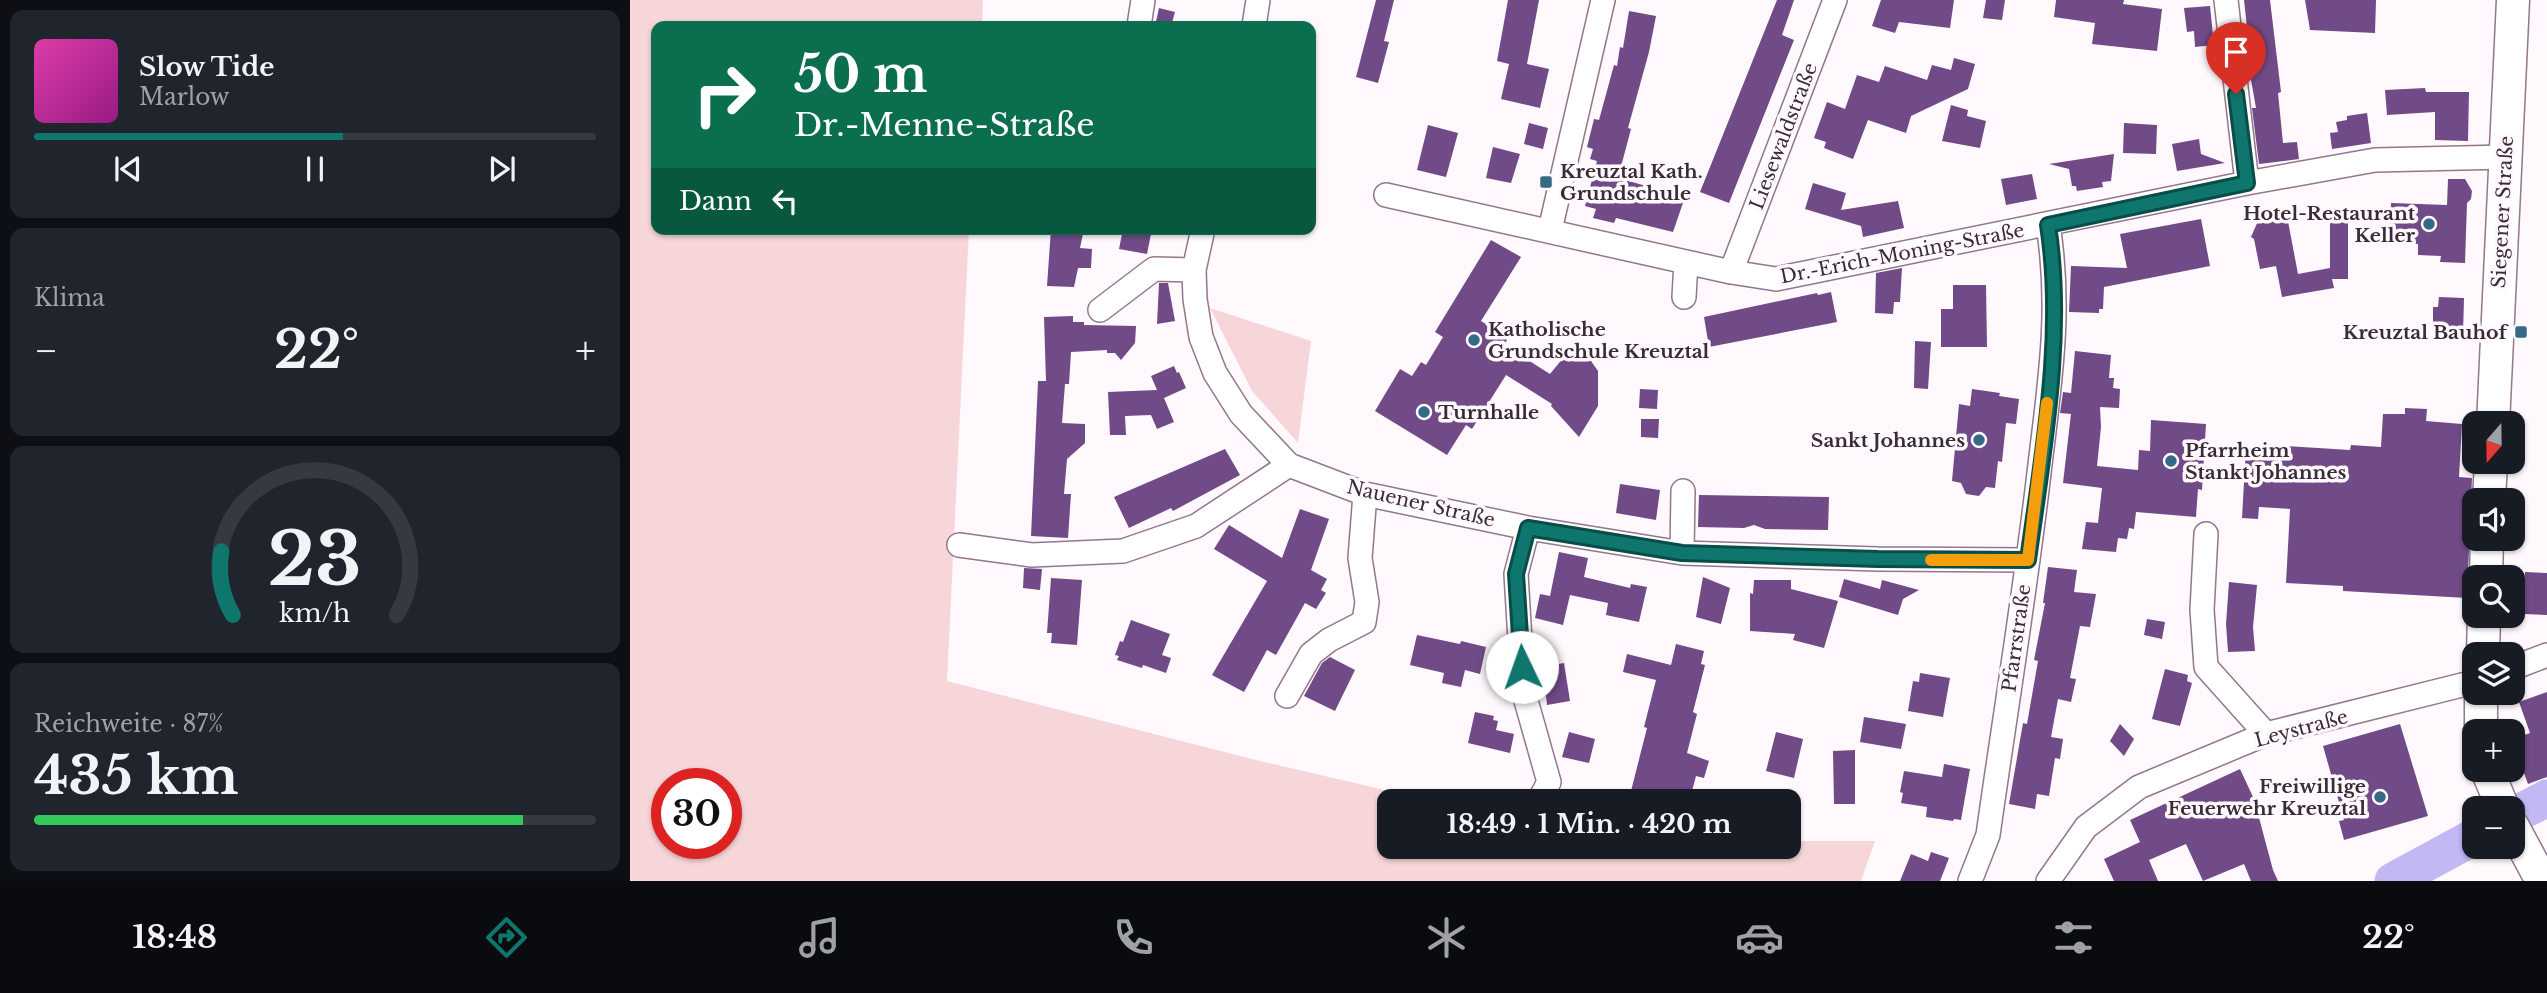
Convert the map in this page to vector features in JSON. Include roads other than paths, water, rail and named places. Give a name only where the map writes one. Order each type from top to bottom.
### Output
[{"type":"main road","name":"Siegener Straße","points":[[2494,411],[2513,0]]},
{"type":"main road","points":[[2525,850],[2542,881]]},
{"type":"street","points":[[1140,21],[1143,0]]},
{"type":"street","points":[[1255,21],[1258,0]]},
{"type":"street","points":[[1550,230],[1604,0]]},
{"type":"street","name":"Liesewaldstraße","points":[[1731,272],[1835,0]]},
{"type":"street","points":[[2225,0],[2247,183]]},
{"type":"street","name":"Dr.-Erich-Moning-Straße","points":[[1386,195],[1731,272],[1776,279],[2247,183],[2375,160],[2505,157]]},
{"type":"street","name":"Pfarrstraße","points":[[1970,881],[1988,835],[2028,560],[2053,352],[2056,297],[2048,225]]},
{"type":"street","name":"Nauener Straße","points":[[1202,235],[1194,270],[1201,337],[1216,373],[1241,414],[1289,465],[1364,494],[1528,528],[1682,553],[2028,560]]},
{"type":"street","points":[[1684,297],[1686,262]]},
{"type":"street","points":[[1100,310],[1154,269],[1194,270]]},
{"type":"street","points":[[959,545],[1032,555],[1123,551],[1196,526],[1289,465]]},
{"type":"street","points":[[1682,553],[1683,491]]},
{"type":"street","points":[[1287,696],[1311,654],[1329,640],[1364,622],[1367,602],[1360,558],[1364,494]]},
{"type":"street","points":[[1528,528],[1516,574],[1523,690],[1549,782],[1545,789]]},
{"type":"street","points":[[2206,534],[2203,610],[2206,667],[2266,734]]},
{"type":"street","points":[[2525,663],[2547,655]]},
{"type":"street","name":"Leystraße","points":[[2048,881],[2086,827],[2139,787],[2266,734],[2462,685]]},
{"type":"waterway","points":[[2525,810],[2547,798]]},
{"type":"waterway","points":[[2393,881],[2462,844]]},
{"type":"place","name":"Kreuztal Kath. Grundschule","points":[[1546,182]]},
{"type":"place","name":"Hotel-Restaurant Keller","points":[[2429,224]]},
{"type":"place","name":"Kreuztal Bauhof","points":[[2521,332]]},
{"type":"place","name":"Katholische Grundschule Kreuztal","points":[[1474,340]]},
{"type":"place","name":"Turnhalle","points":[[1424,412]]},
{"type":"place","name":"Sankt Johannes","points":[[1979,440]]},
{"type":"place","name":"Pfarrheim Stankt Johannes","points":[[2171,461]]},
{"type":"place","name":"Freiwillige Feuerwehr Kreuztal","points":[[2380,797]]}]
